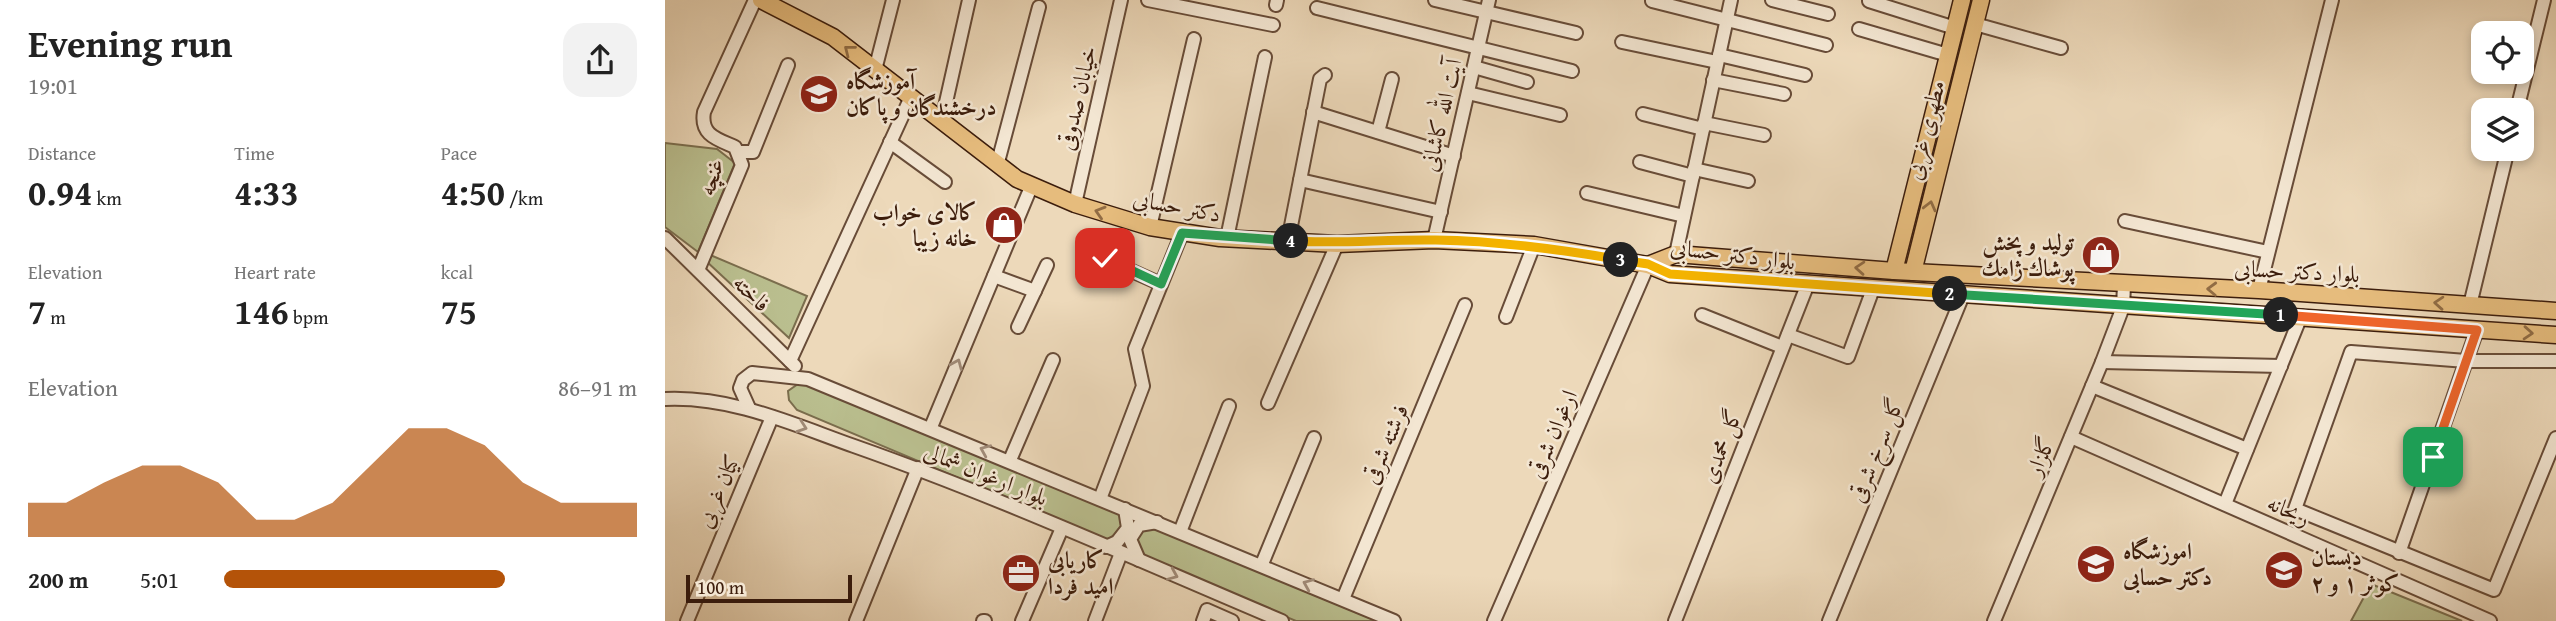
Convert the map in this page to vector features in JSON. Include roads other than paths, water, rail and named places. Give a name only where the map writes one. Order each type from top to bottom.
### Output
[{"type":"main road","name":"دکتر حسابی","points":[[761,0],[780,4],[833,37],[1031,187],[1150,227],[1227,238],[1288,241],[1337,243],[1434,240],[1534,245],[1648,264]]},
{"type":"main road","name":"مطهری غربی","points":[[1894,271],[1962,0]]},
{"type":"main road","name":"مطهری غربی","points":[[1913,272],[1981,0]]},
{"type":"main road","points":[[1905,228],[1914,236],[1923,234]]},
{"type":"main road","name":"بلوار دکتر حسابی","points":[[1648,264],[1676,254],[1894,271],[2555,309]]},
{"type":"main road","name":"بلوار دکتر حسابی","points":[[1648,264],[1670,274],[1807,286],[2301,316],[2556,335]]},
{"type":"street","name":"غنچه","points":[[699,268],[742,165],[739,152],[708,135],[702,121],[755,0]]},
{"type":"street","points":[[875,70],[893,0]]},
{"type":"street","points":[[942,120],[969,0]]},
{"type":"street","name":"خیابان صدوقی","points":[[1075,204],[1121,0]]},
{"type":"street","points":[[1148,0],[1273,25]]},
{"type":"street","points":[[1435,0],[1488,6],[1576,33]]},
{"type":"street","points":[[1676,254],[1731,0]]},
{"type":"street","points":[[1772,0],[1828,14]]},
{"type":"street","points":[[2259,290],[2332,0]]},
{"type":"street","points":[[2520,98],[2544,0]]},
{"type":"street","points":[[1652,1],[1826,45]]},
{"type":"street","points":[[1870,1],[1955,28]]},
{"type":"street","name":"آیت الله کاشانی","points":[[1434,240],[1488,6]]},
{"type":"street","points":[[998,162],[1039,7]]},
{"type":"street","points":[[1317,8],[1572,71]]},
{"type":"street","points":[[1975,24],[2061,48]]},
{"type":"street","points":[[1859,29],[1948,55]]},
{"type":"street","points":[[1150,227],[1194,39]]},
{"type":"street","points":[[1622,42],[1805,75]]},
{"type":"street","points":[[1227,238],[1265,57]]},
{"type":"street","points":[[739,152],[753,152],[788,65]]},
{"type":"street","points":[[1474,67],[1527,82]]},
{"type":"street","points":[[1288,241],[1320,79],[1325,75]]},
{"type":"street","points":[[1378,132],[1392,79]]},
{"type":"street","points":[[1713,80],[1784,94]]},
{"type":"street","points":[[1468,93],[1560,115]]},
{"type":"street","points":[[790,360],[911,97]]},
{"type":"street","points":[[1313,112],[1454,156]]},
{"type":"street","points":[[1643,114],[1764,135]]},
{"type":"street","points":[[890,142],[945,182]]},
{"type":"street","points":[[2470,306],[2505,161]]},
{"type":"street","points":[[1640,162],[1748,181]]},
{"type":"street","points":[[1300,180],[1441,212]]},
{"type":"street","points":[[931,427],[1031,187]]},
{"type":"street","points":[[1587,193],[1684,216]]},
{"type":"street","points":[[2125,221],[2268,252]]},
{"type":"street","points":[[1100,499],[1143,386],[1135,349],[1182,233]]},
{"type":"street","name":"فاخته","points":[[665,238],[699,268],[808,379]]},
{"type":"street","points":[[1268,403],[1337,243]]},
{"type":"street","points":[[1506,317],[1534,245]]},
{"type":"street","points":[[1105,258],[1161,284]]},
{"type":"street","points":[[1018,327],[1047,264]]},
{"type":"street","name":"ارغوان شرقی","points":[[1494,621],[1648,264]]},
{"type":"street","points":[[994,276],[1035,291]]},
{"type":"street","name":"گلزار","points":[[1994,621],[2102,362],[2123,307],[2124,285]]},
{"type":"street","name":"گل محمدی","points":[[1675,621],[1807,286]]},
{"type":"street","points":[[1702,315],[1785,341],[1849,357],[1873,289]]},
{"type":"street","name":"گل سرخ شرقی","points":[[1829,621],[1963,295]]},
{"type":"street","name":"فرشته شرقی","points":[[1343,599],[1465,305]]},
{"type":"street","points":[[2225,505],[2301,316]]},
{"type":"street","points":[[2399,553],[2477,330]]},
{"type":"street","points":[[2556,361],[2466,361],[2351,352],[2295,509],[2494,590],[2556,439]]},
{"type":"street","points":[[1010,460],[1053,360]]},
{"type":"street","points":[[2102,362],[2281,366]]},
{"type":"street","points":[[749,408],[740,388],[743,380],[752,373],[808,379]]},
{"type":"street","name":"بلوار ارغوان شمالی","points":[[808,379],[931,427],[1394,621]]},
{"type":"street","points":[[2092,386],[2248,449]]},
{"type":"street","name":"بلوار ارغوان شمالی","points":[[665,399],[710,400],[749,408],[918,468],[1282,621]]},
{"type":"street","points":[[1180,532],[1229,406]]},
{"type":"street","name":"کیان غربی","points":[[687,621],[772,417]]},
{"type":"street","name":"ریحانه","points":[[2071,437],[2490,621]]},
{"type":"street","points":[[1262,565],[1314,438]]},
{"type":"street","points":[[856,621],[918,468]]},
{"type":"street","points":[[1107,547],[1117,542],[1128,528],[1125,509]]},
{"type":"street","points":[[1140,561],[1130,539],[1139,526],[1158,523]]},
{"type":"street","points":[[1021,621],[1062,528]]},
{"type":"street","points":[[1095,621],[1121,553]]},
{"type":"street","points":[[1205,615],[1232,621]]},
{"type":"place","name":"آموزشگاه درخشندگان و پاکان","points":[[819,94]]},
{"type":"place","name":"کالای خواب خانه زیبا","points":[[1004,225]]},
{"type":"place","name":"توليد و پخش پوشاك ژامك","points":[[2101,255]]},
{"type":"place","name":"اموزشگاه دکتر حسابی","points":[[2096,564]]},
{"type":"place","name":"دبستان کوثر ۱ و ۲","points":[[2284,570]]},
{"type":"place","name":"کاریابی امید فردا","points":[[1021,573]]}]
